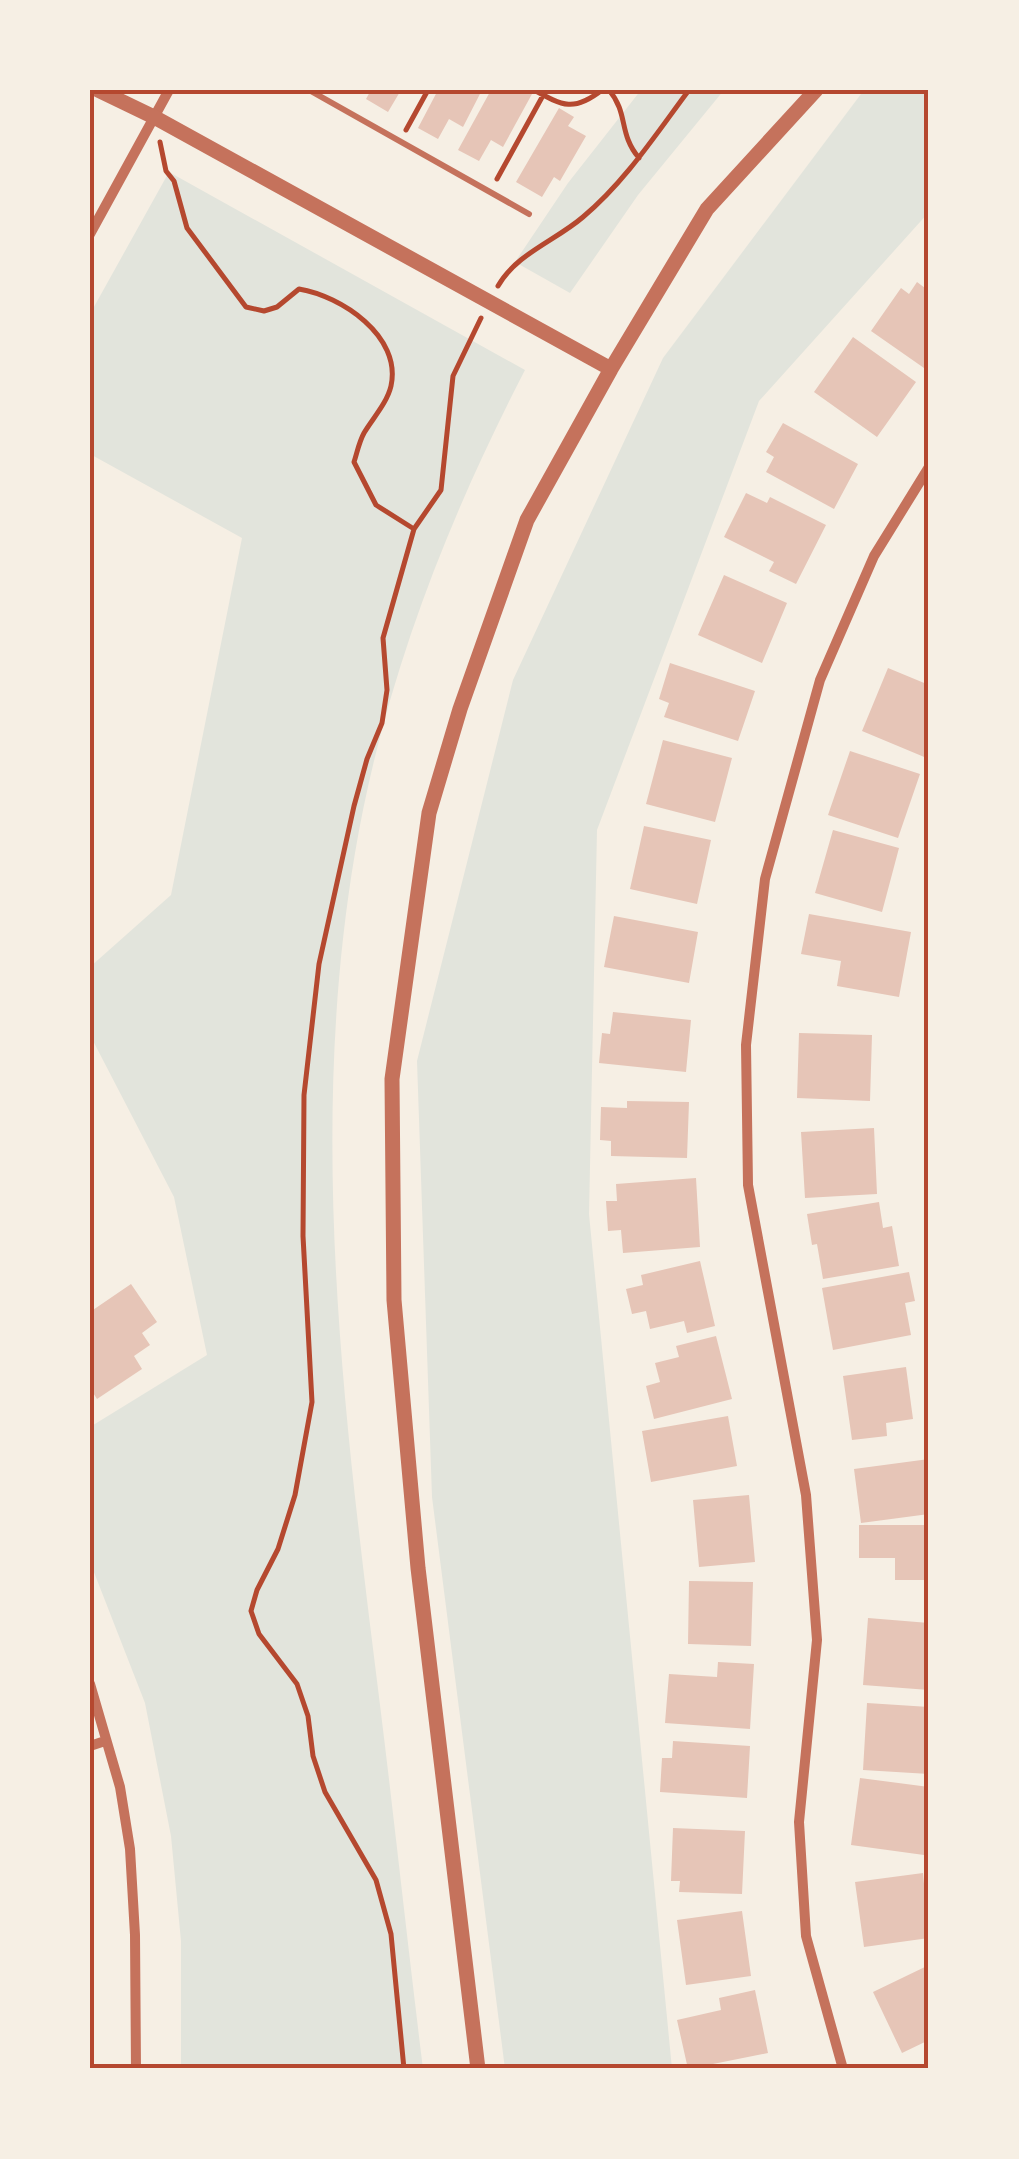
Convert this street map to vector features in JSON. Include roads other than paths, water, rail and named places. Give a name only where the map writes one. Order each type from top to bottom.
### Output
[{"type":"street","points":[[98,90],[154,117],[611,369]]},
{"type":"street","points":[[90,234],[168,90]]},
{"type":"street","points":[[478,2069],[404,1427],[394,1300],[392,1079],[428,813],[526,520],[707,209],[816,90]]},
{"type":"street","points":[[843,2069],[806,1936],[799,1822],[816,1640],[806,1495],[748,1186],[746,1046],[765,879],[820,680],[874,556],[929,467]]},
{"type":"street","points":[[90,1684],[120,1787],[130,1849],[136,2069]]},
{"type":"street","points":[[90,1746],[105,1741]]},
{"type":"lane","points":[[309,90],[529,214]]}]
